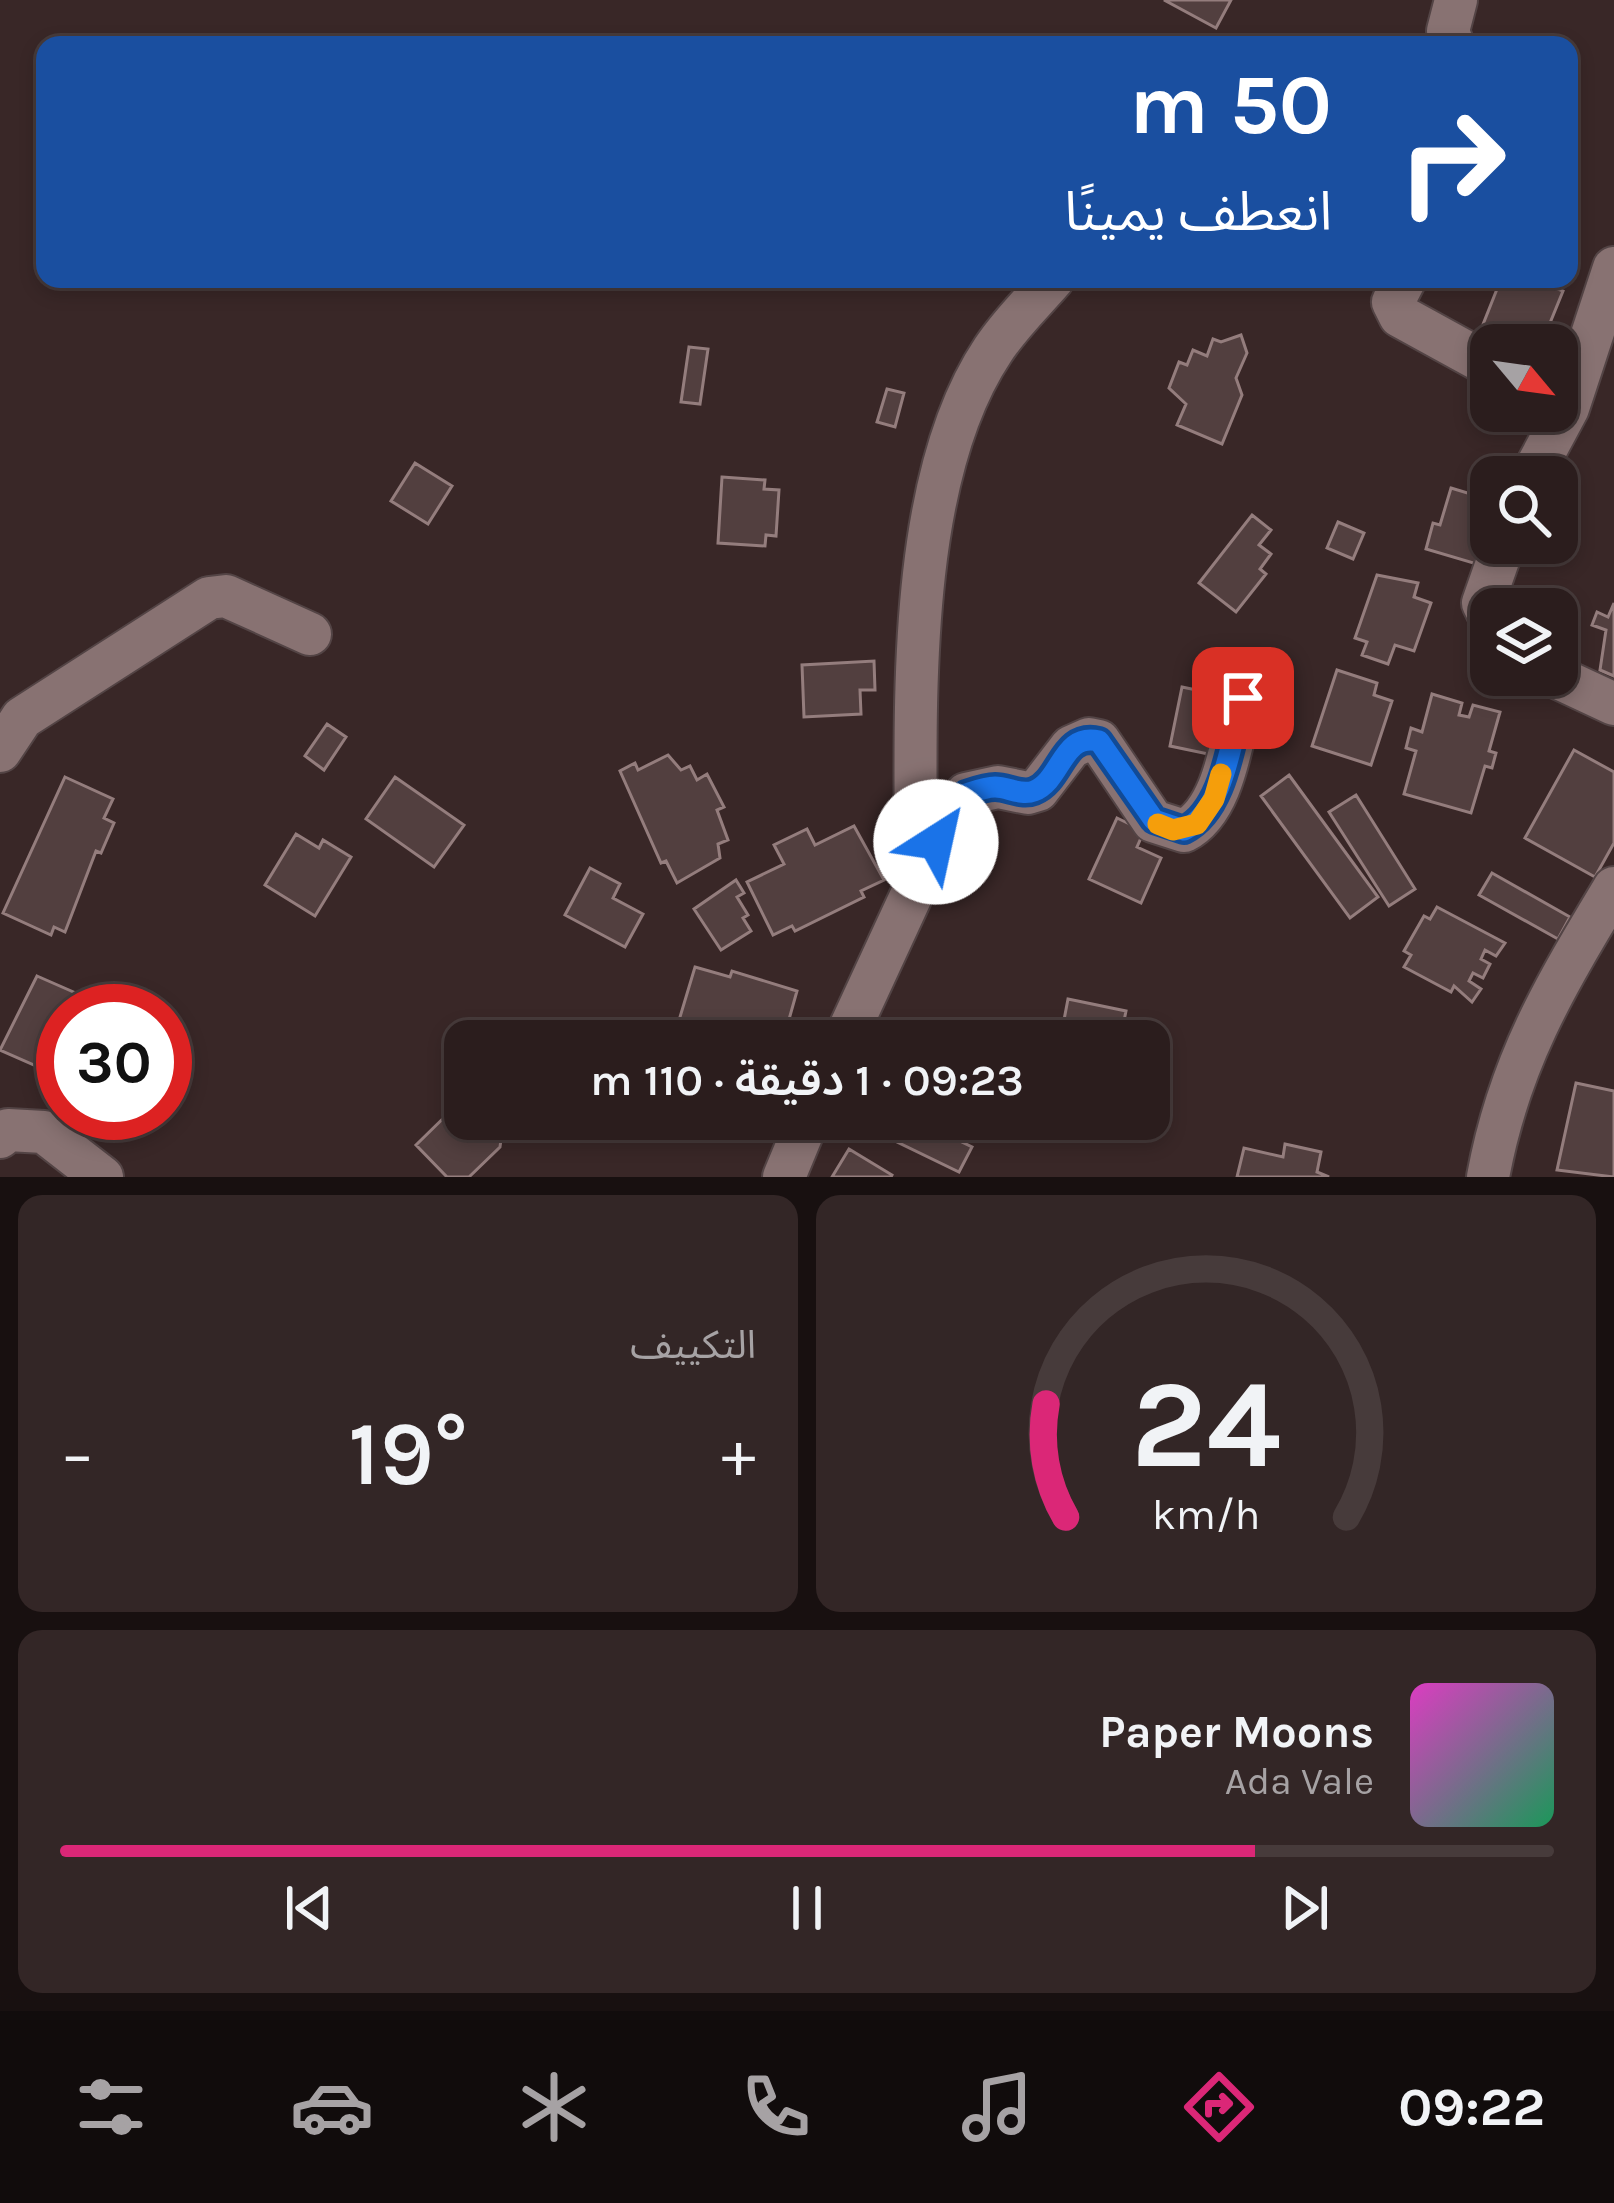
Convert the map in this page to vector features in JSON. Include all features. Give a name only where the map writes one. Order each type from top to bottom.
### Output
[{"type":"street","points":[[1450,36],[1456,0]]},
{"type":"street","points":[[1578,363],[1614,268]]},
{"type":"street","points":[[916,889],[919,634],[930,521],[964,414],[993,350],[1045,288]]},
{"type":"street","points":[[1400,288],[1393,302],[1400,316],[1470,354]]},
{"type":"street","points":[[0,751],[22,718],[209,598],[226,596],[310,634]]},
{"type":"street","points":[[1578,687],[1614,704]]},
{"type":"street","points":[[854,1020],[936,842],[966,794],[998,787],[1028,794],[1038,790],[1080,740],[1099,741],[1146,811],[1162,827],[1184,830],[1197,824],[1214,799],[1243,698]]},
{"type":"street","points":[[1488,1177],[1514,1070],[1565,969],[1614,888]]},
{"type":"street","points":[[0,1137],[8,1130],[44,1132],[102,1177]]},
{"type":"street","points":[[784,1177],[799,1140]]},
{"type":"building","points":[[1164,0],[1231,0],[1216,28]]},
{"type":"building","points":[[1497,288],[1563,291],[1550,324],[1483,324]]},
{"type":"building","points":[[1241,335],[1247,353],[1236,378],[1242,395],[1222,444],[1177,425],[1186,404],[1169,388],[1179,362],[1187,365],[1193,350],[1207,356],[1213,339],[1221,342]]},
{"type":"building","points":[[689,347],[708,349],[700,404],[681,402]]},
{"type":"building","points":[[887,389],[904,393],[895,427],[877,422]]},
{"type":"building","points":[[415,463],[452,486],[428,524],[391,501]]},
{"type":"building","points":[[722,477],[765,480],[764,489],[779,490],[776,536],[766,535],[765,546],[718,543]]},
{"type":"building","points":[[1451,488],[1470,494],[1470,562],[1426,549],[1433,523],[1440,525]]},
{"type":"building","points":[[1252,515],[1271,530],[1259,545],[1271,554],[1260,569],[1266,574],[1236,612],[1199,583]]},
{"type":"building","points":[[1338,522],[1364,533],[1353,559],[1327,548]]},
{"type":"building","points":[[1377,575],[1418,583],[1414,597],[1431,603],[1414,651],[1395,645],[1388,664],[1362,655],[1367,642],[1355,638]]},
{"type":"building","points":[[1614,603],[1614,676],[1600,670],[1606,630],[1592,625],[1597,612],[1608,617]]},
{"type":"building","points":[[874,661],[875,690],[860,690],[861,714],[804,717],[802,665]]},
{"type":"building","points":[[1337,670],[1377,683],[1374,695],[1392,701],[1371,765],[1312,746]]},
{"type":"building","points":[[1182,687],[1225,696],[1213,755],[1170,746]]},
{"type":"building","points":[[1432,694],[1462,703],[1459,715],[1469,717],[1473,705],[1500,712],[1489,751],[1496,753],[1492,768],[1485,766],[1471,813],[1404,794],[1416,751],[1406,748],[1411,728],[1422,732]]},
{"type":"building","points":[[327,724],[346,737],[324,770],[305,756]]},
{"type":"building","points":[[1574,750],[1614,772],[1614,843],[1595,877],[1525,838]]},
{"type":"building","points":[[668,755],[681,770],[690,766],[697,780],[707,774],[724,807],[717,810],[728,840],[718,844],[720,858],[677,883],[666,861],[661,863],[620,771],[635,763],[638,770]]},
{"type":"building","points":[[1289,775],[1378,897],[1350,918],[1261,796]]},
{"type":"building","points":[[65,777],[113,799],[104,818],[114,823],[101,853],[96,851],[65,932],[54,927],[51,935],[3,913]]},
{"type":"building","points":[[395,777],[464,825],[434,867],[366,819]]},
{"type":"building","points":[[1356,795],[1415,889],[1389,906],[1329,812]]},
{"type":"building","points":[[1117,818],[1144,831],[1137,847],[1161,858],[1141,903],[1089,879]]},
{"type":"building","points":[[854,826],[884,880],[861,891],[864,897],[795,931],[792,926],[773,935],[747,882],[784,864],[774,845],[807,829],[815,845]]},
{"type":"building","points":[[296,834],[319,848],[323,840],[351,857],[315,916],[265,885]]},
{"type":"building","points":[[590,868],[620,884],[613,898],[643,914],[625,947],[565,915]]},
{"type":"building","points":[[1492,873],[1570,917],[1558,939],[1479,895]]},
{"type":"building","points":[[736,880],[744,893],[737,897],[748,915],[743,918],[751,931],[721,950],[694,909]]},
{"type":"building","points":[[1437,907],[1505,943],[1496,956],[1485,950],[1481,959],[1490,964],[1483,978],[1473,973],[1469,981],[1481,989],[1472,1002],[1454,986],[1451,992],[1404,967],[1411,955],[1404,951],[1424,916],[1430,919]]},
{"type":"building","points":[[695,967],[730,977],[732,971],[797,991],[789,1020],[679,1020]]},
{"type":"building","points":[[37,976],[55,984],[36,984],[36,1066],[0,1050]]},
{"type":"building","points":[[1068,999],[1126,1011],[1124,1020],[1064,1020]]},
{"type":"building","points":[[1576,1083],[1614,1091],[1614,1177],[1557,1170]]},
{"type":"building","points":[[444,1118],[444,1140],[501,1140],[500,1147],[469,1177],[447,1177],[416,1145]]},
{"type":"building","points":[[893,1140],[963,1140],[972,1147],[959,1172]]},
{"type":"building","points":[[1285,1144],[1321,1152],[1317,1172],[1329,1177],[1237,1177],[1244,1148],[1283,1157]]},
{"type":"building","points":[[849,1149],[892,1175],[891,1177],[832,1177]]},
{"type":"slow traffic","points":[[1158,824],[1173,830],[1197,824],[1214,799],[1221,774]]},
{"type":"route","points":[[936,842],[966,794],[998,787],[1028,794],[1038,790],[1071,747],[1089,739],[1099,741],[1162,827],[1184,830],[1197,824],[1214,799],[1243,698]]}]
